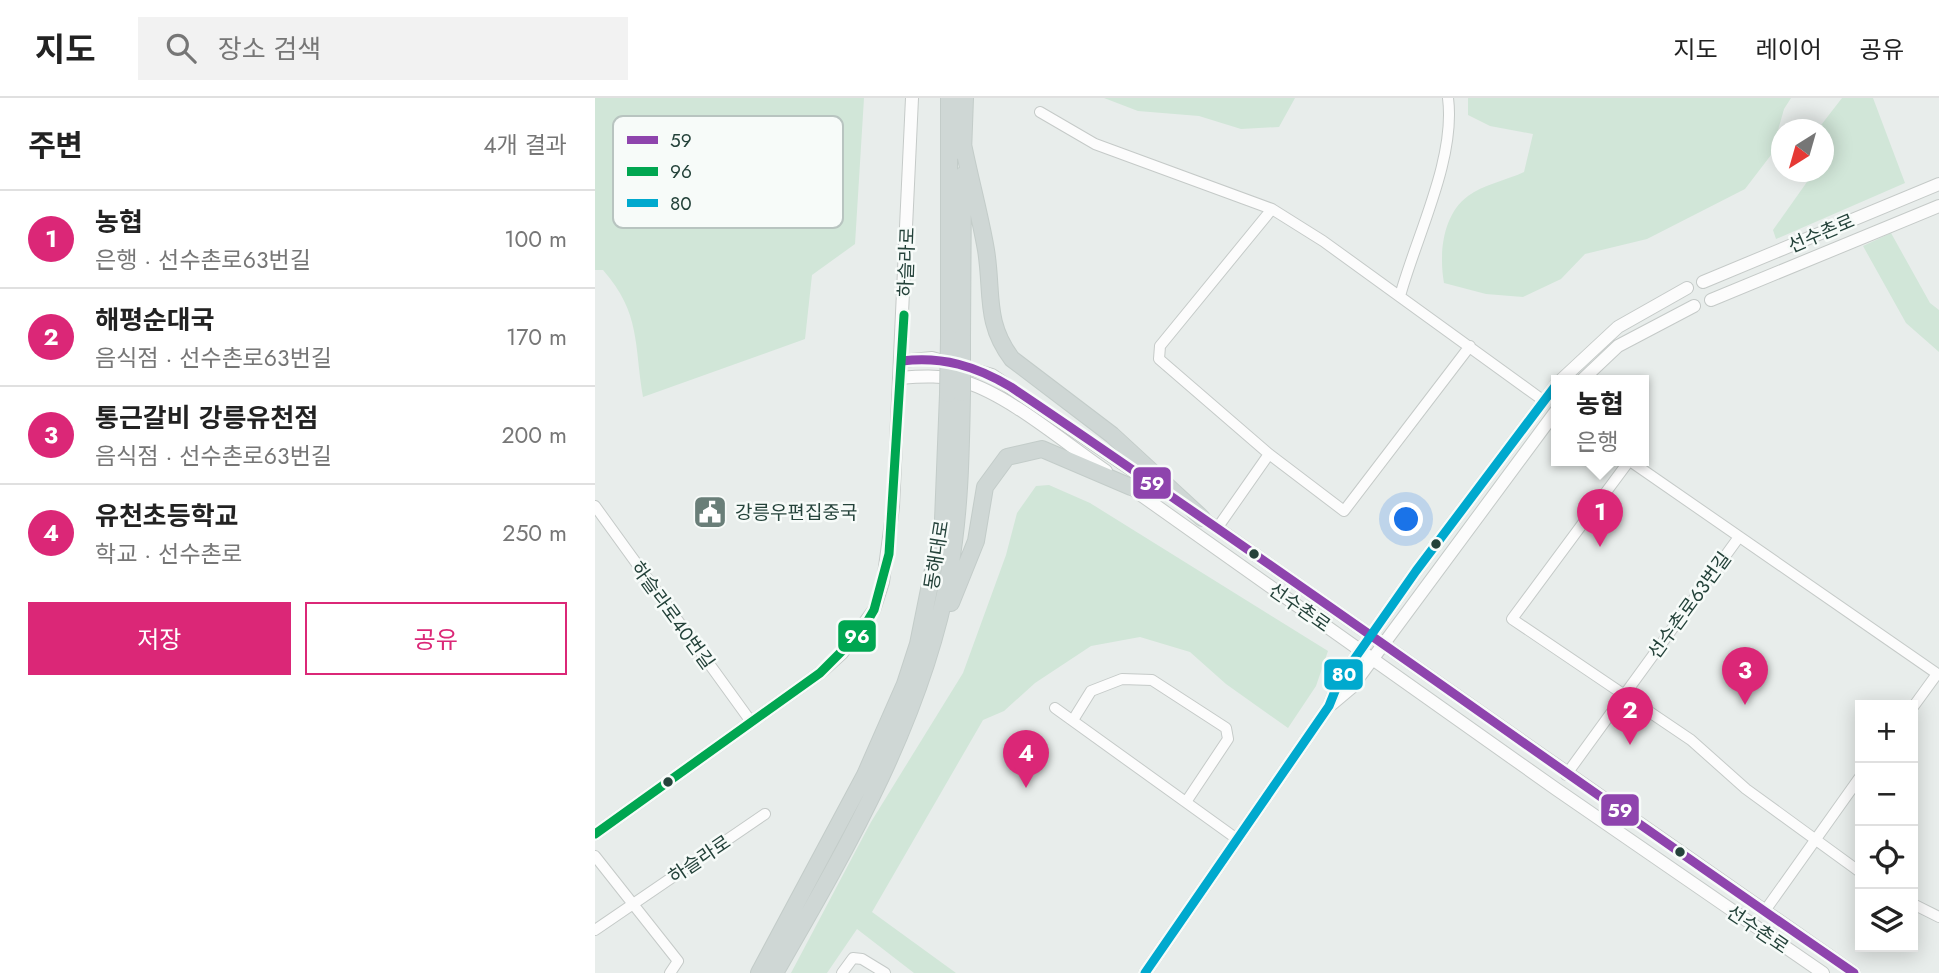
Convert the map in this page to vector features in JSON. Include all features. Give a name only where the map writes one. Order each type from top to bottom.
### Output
[{"type":"main road","name":"동해대로","points":[[775,973],[879,779],[907,719],[931,651],[950,573],[957,518],[949,98]]},
{"type":"main road","name":"동해대로","points":[[955,337],[965,98]]},
{"type":"main road","points":[[963,144],[986,252],[991,315],[1001,345],[1012,359],[1112,435],[1202,518]]},
{"type":"main road","name":"동해대로","points":[[759,973],[865,775],[905,684],[923,623],[939,551],[955,394]]},
{"type":"main road","points":[[931,651],[976,541],[985,487],[1007,457],[1042,449],[1131,487]]},
{"type":"street","name":"하슬라로","points":[[595,834],[752,723],[842,653],[874,610],[889,554],[902,361],[912,98]]},
{"type":"street","points":[[1401,296],[1431,204],[1451,117],[1448,98]]},
{"type":"street","points":[[1040,112],[1095,145],[1272,209],[1401,296],[1551,407]]},
{"type":"street","name":"선수촌로","points":[[1703,282],[1939,184]]},
{"type":"street","name":"선수촌로","points":[[1711,300],[1939,206]]},
{"type":"street","points":[[1272,209],[1160,346],[1159,359],[1269,454],[1344,511],[1470,346]]},
{"type":"street","points":[[1566,375],[1618,327],[1693,282],[1703,282],[1710,289],[1711,300],[1703,306],[1694,306],[1618,346],[1587,375]]},
{"type":"street","points":[[1687,288],[1686,299],[1694,306]]},
{"type":"street","name":"선수촌로","points":[[902,361],[932,358],[992,375],[1218,527],[1566,775],[1854,973]]},
{"type":"street","name":"선수촌로","points":[[901,378],[932,375],[965,382],[990,392],[1131,487],[1556,789],[1823,973]]},
{"type":"street","points":[[1145,973],[1329,706],[1339,681],[1370,636],[1551,391]]},
{"type":"street","points":[[1329,706],[1351,688],[1551,418]]},
{"type":"street","points":[[1218,527],[1269,454]]},
{"type":"street","name":"선수촌로63번길","points":[[1623,695],[1513,619],[1625,466]]},
{"type":"street","name":"선수촌로63번길","points":[[1636,466],[1938,675],[1918,701]]},
{"type":"street","name":"하슬라로40번길","points":[[595,506],[752,723]]},
{"type":"street","name":"선수촌로63번길","points":[[1566,775],[1739,537]]},
{"type":"street","points":[[1073,720],[1091,691],[1122,678],[1151,680],[1226,727],[1228,739],[1186,802]]},
{"type":"street","points":[[1623,695],[1691,740],[1747,789],[1855,868]]},
{"type":"street","points":[[1055,708],[1237,839]]},
{"type":"street","points":[[1556,789],[1566,775]]},
{"type":"street","points":[[1764,912],[1814,837],[1855,784]]},
{"type":"street","name":"하슬라로","points":[[595,930],[765,814]]},
{"type":"street","points":[[595,856],[678,961],[670,973]]},
{"type":"street","points":[[1918,906],[1939,917]]},
{"type":"street","points":[[842,973],[853,958],[862,959],[885,973]]},
{"type":"green space","points":[[595,98],[864,98],[855,244],[812,275],[805,339],[643,397],[630,315],[603,270],[595,270]]},
{"type":"green space","points":[[1104,98],[1295,98],[1279,127],[1241,129],[1199,116],[1138,111]]},
{"type":"green space","points":[[1468,98],[1791,98],[1781,119],[1771,119],[1771,155],[1745,189],[1647,239],[1585,254],[1561,279],[1523,297],[1486,294],[1444,283],[1444,236],[1453,214],[1459,204],[1474,192],[1524,172],[1533,134],[1490,126],[1468,115]]},
{"type":"green space","points":[[1842,98],[1873,98],[1905,183],[1776,239],[1773,230],[1807,182],[1834,182],[1834,119],[1826,119]]},
{"type":"green space","points":[[1891,233],[1930,303],[1939,310],[1939,352],[1906,323],[1863,246]]},
{"type":"green space","points":[[1049,485],[1090,503],[1328,651],[1316,686],[1288,728],[1226,684],[1190,652],[1140,637],[1091,646],[1035,683],[1004,711],[983,720],[872,912],[956,973],[914,973],[857,929],[827,973],[791,973],[871,822],[963,673],[1006,555],[1017,513],[1036,486]]},
{"type":"transit line","name":"96","points":[[595,834],[820,673],[861,632],[874,610],[889,554],[904,315]]},
{"type":"transit line","name":"59","points":[[902,361],[931,360],[958,364],[985,373],[1011,387],[1854,973]]},
{"type":"transit line","name":"80","points":[[1145,973],[1329,706],[1339,681],[1416,571],[1551,392]]},
{"type":"place","name":"강릉우편집중국","points":[[710,512]]},
{"type":"place","name":"농협","points":[[1600,547]]},
{"type":"place","name":"통근갈비 강릉유천점","points":[[1745,705]]},
{"type":"place","name":"해평순대국","points":[[1630,745]]},
{"type":"place","name":"유천초등학교","points":[[1026,788]]}]
